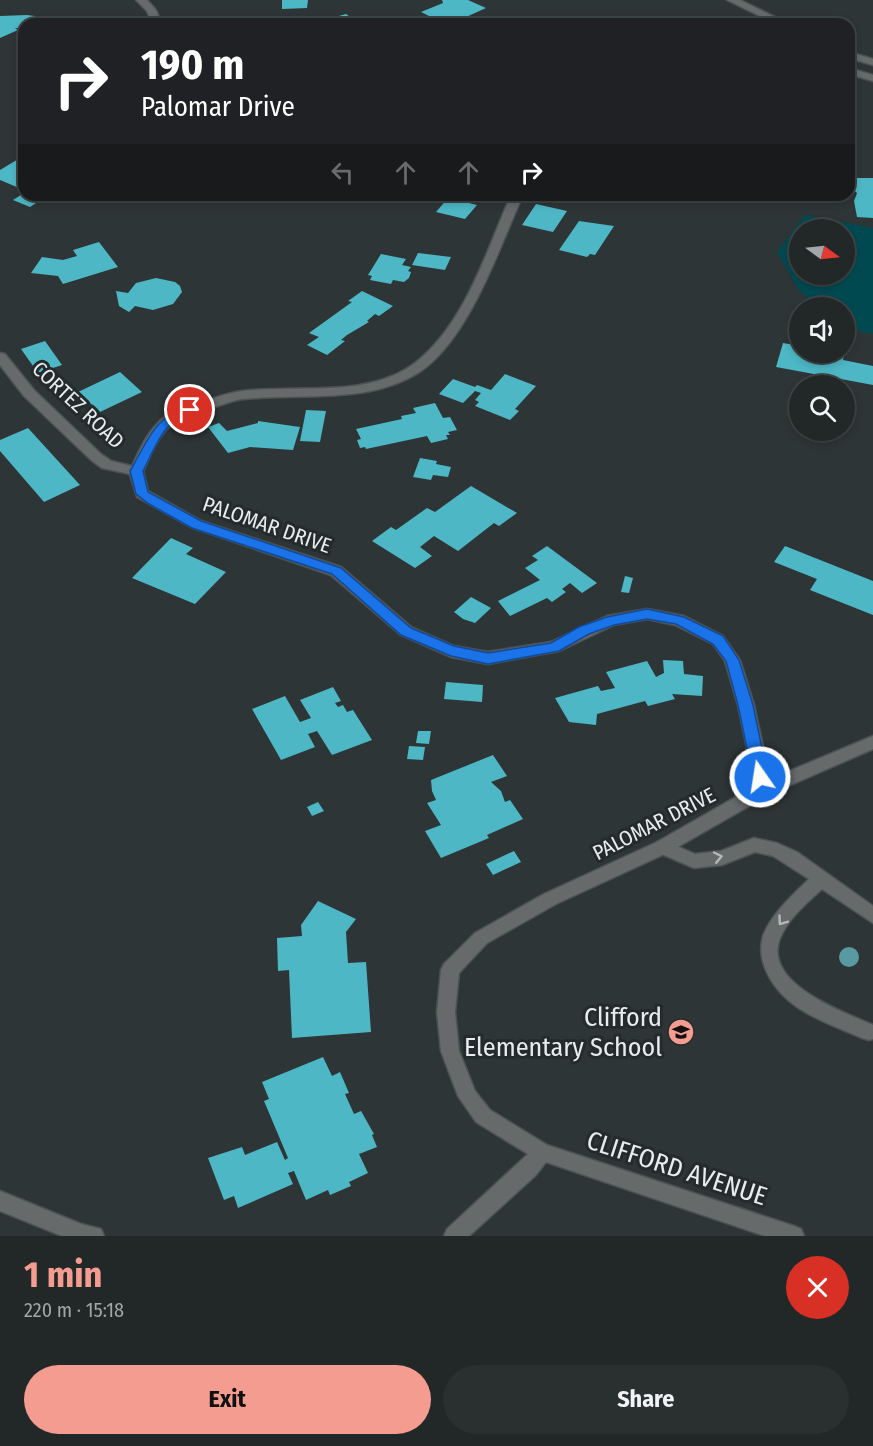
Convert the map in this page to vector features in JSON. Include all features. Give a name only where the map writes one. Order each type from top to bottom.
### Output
[{"type":"street","points":[[141,0],[151,10],[154,18]]},
{"type":"street","points":[[732,0],[771,18]]},
{"type":"street","points":[[855,57],[873,62]]},
{"type":"street","points":[[855,73],[873,78]]},
{"type":"street","points":[[136,471],[162,426],[177,414],[241,395],[332,392],[365,387],[394,381],[418,367],[436,351],[468,306],[514,201]]},
{"type":"street","name":"CORTEZ ROAD","points":[[0,357],[29,393],[96,457],[106,465],[136,471]]},
{"type":"street","name":"PALOMAR DRIVE","points":[[136,471],[142,494],[164,508],[196,524],[336,571],[406,631],[451,651],[488,658],[554,647],[584,631],[612,620],[647,614],[679,620],[697,628],[718,640],[732,660],[746,705],[764,789],[663,847],[550,899],[481,938],[450,969],[446,1012],[450,1051],[468,1096],[483,1116],[542,1152]]},
{"type":"street","points":[[764,789],[873,742]]},
{"type":"street","points":[[663,847],[694,861],[722,858],[754,845],[777,850],[791,856],[873,916]]},
{"type":"street","points":[[822,878],[792,906],[774,932],[768,951],[777,974],[791,992],[821,1010],[872,1029]]},
{"type":"street","points":[[454,1236],[528,1169],[542,1152]]},
{"type":"street","name":"CLIFFORD AVENUE","points":[[542,1152],[794,1236]]},
{"type":"street","points":[[0,1202],[81,1234],[94,1236]]},
{"type":"shaded area","points":[[805,215],[826,219],[802,219]]},
{"type":"shaded area","points":[[855,225],[873,228],[873,334],[855,328],[855,297],[806,297],[796,285],[855,285]]},
{"type":"shaded area","points":[[789,236],[789,273],[777,252]]},
{"type":"building","points":[[282,0],[308,0],[307,8],[282,9]]},
{"type":"building","points":[[442,0],[468,0],[486,8],[464,18],[433,18],[421,12],[443,3]]},
{"type":"building","points":[[346,14],[352,18],[331,18]]},
{"type":"building","points":[[27,15],[49,18],[18,18],[18,28],[15,28],[18,30],[0,38],[0,16]]},
{"type":"building","points":[[18,159],[18,188],[0,180],[0,170]]},
{"type":"building","points":[[855,178],[873,178],[873,218],[857,217],[854,201],[857,193]]},
{"type":"building","points":[[18,197],[18,201],[39,201],[30,207],[13,200]]},
{"type":"building","points":[[445,201],[460,201],[477,205],[465,219],[436,212]]},
{"type":"building","points":[[536,204],[567,211],[553,232],[522,225]]},
{"type":"building","points":[[579,221],[614,226],[595,255],[590,254],[587,257],[559,250]]},
{"type":"building","points":[[99,242],[118,267],[63,284],[58,276],[31,273],[42,257],[63,260],[77,256],[73,250]]},
{"type":"building","points":[[418,253],[451,257],[445,270],[412,265]]},
{"type":"building","points":[[381,254],[406,259],[402,265],[411,267],[408,271],[411,272],[409,278],[404,282],[393,280],[391,284],[370,280],[372,276],[368,275]]},
{"type":"building","points":[[156,278],[175,282],[180,286],[182,292],[173,304],[153,310],[135,306],[129,312],[119,306],[116,291],[128,293],[136,283]]},
{"type":"building","points":[[362,291],[393,306],[379,316],[375,314],[367,321],[369,322],[341,340],[345,341],[327,355],[307,345],[319,337],[309,333],[352,302],[348,301]]},
{"type":"building","points":[[45,341],[62,365],[38,373],[21,349]]},
{"type":"building","points":[[783,343],[789,344],[789,363],[855,362],[873,366],[873,385],[855,382],[855,375],[819,375],[776,367]]},
{"type":"building","points":[[120,372],[142,392],[100,412],[78,392]]},
{"type":"building","points":[[505,374],[536,386],[515,409],[519,411],[510,420],[475,406],[479,402],[475,400],[481,393],[475,391],[463,403],[439,394],[453,379],[491,390]]},
{"type":"building","points":[[435,403],[443,418],[450,417],[457,430],[448,432],[450,435],[446,435],[448,439],[431,443],[427,436],[366,449],[365,447],[360,448],[357,440],[361,439],[356,429],[402,419],[401,416],[416,413],[413,408]]},
{"type":"building","points":[[306,410],[326,411],[320,442],[300,441]]},
{"type":"building","points":[[258,421],[300,427],[293,450],[250,447],[228,453],[208,427],[219,423],[227,431],[258,423]]},
{"type":"building","points":[[28,428],[80,485],[44,502],[0,451],[0,440]]},
{"type":"building","points":[[420,458],[437,461],[436,464],[451,467],[448,477],[433,475],[431,480],[413,477]]},
{"type":"building","points":[[471,486],[517,513],[499,526],[494,523],[458,551],[434,536],[420,547],[432,556],[415,568],[372,541],[391,527],[396,530],[427,508],[435,512]]},
{"type":"building","points":[[171,538],[193,548],[186,554],[226,572],[195,604],[132,578]]},
{"type":"building","points":[[547,546],[597,583],[582,593],[570,583],[562,589],[566,592],[552,602],[547,598],[510,616],[498,601],[540,580],[525,568],[538,560],[532,556]]},
{"type":"building","points":[[785,546],[873,581],[873,615],[810,590],[817,579],[774,562]]},
{"type":"building","points":[[625,576],[633,578],[629,593],[621,592]]},
{"type":"building","points":[[471,597],[491,608],[475,623],[463,619],[454,612]]},
{"type":"building","points":[[663,660],[683,661],[684,674],[703,676],[702,696],[672,694],[675,699],[648,706],[645,701],[597,714],[596,725],[569,722],[555,698],[598,686],[601,691],[615,688],[606,672],[647,661],[656,677],[664,673]]},
{"type":"building","points":[[446,682],[483,685],[482,702],[444,699]]},
{"type":"building","points":[[333,687],[341,701],[335,703],[338,707],[343,705],[347,712],[353,710],[372,740],[332,755],[317,731],[308,734],[315,747],[281,760],[252,709],[285,696],[300,722],[311,718],[300,700]]},
{"type":"building","points":[[418,731],[431,731],[429,744],[416,743]]},
{"type":"building","points":[[409,746],[425,747],[423,760],[407,759]]},
{"type":"building","points":[[493,755],[507,776],[491,782],[501,791],[505,802],[510,800],[523,819],[487,835],[489,838],[441,858],[425,831],[441,825],[427,803],[436,800],[431,780]]},
{"type":"building","points":[[318,802],[324,811],[312,816],[307,807]]},
{"type":"building","points":[[514,851],[521,862],[493,875],[486,864]]},
{"type":"building","points":[[318,901],[356,919],[346,932],[348,963],[366,962],[371,1032],[292,1038],[289,970],[278,971],[277,938],[302,936],[301,925]]},
{"type":"building","points":[[323,1057],[332,1076],[340,1072],[349,1093],[345,1094],[354,1114],[361,1111],[374,1134],[372,1135],[377,1147],[359,1154],[368,1173],[349,1182],[351,1186],[330,1195],[328,1190],[306,1200],[294,1171],[288,1173],[293,1184],[238,1208],[234,1196],[224,1200],[208,1158],[242,1147],[245,1155],[277,1142],[285,1160],[288,1158],[264,1101],[269,1099],[262,1082]]},
{"type":"place","name":"Clifford Elementary School","points":[[681,1032]]},
{"type":"route","points":[[190,410],[177,414],[162,426],[149,445],[136,471],[142,494],[196,524],[336,571],[406,631],[451,651],[488,658],[554,647],[584,631],[612,620],[647,614],[679,620],[697,628],[718,640],[732,660],[746,705],[760,777]]}]
